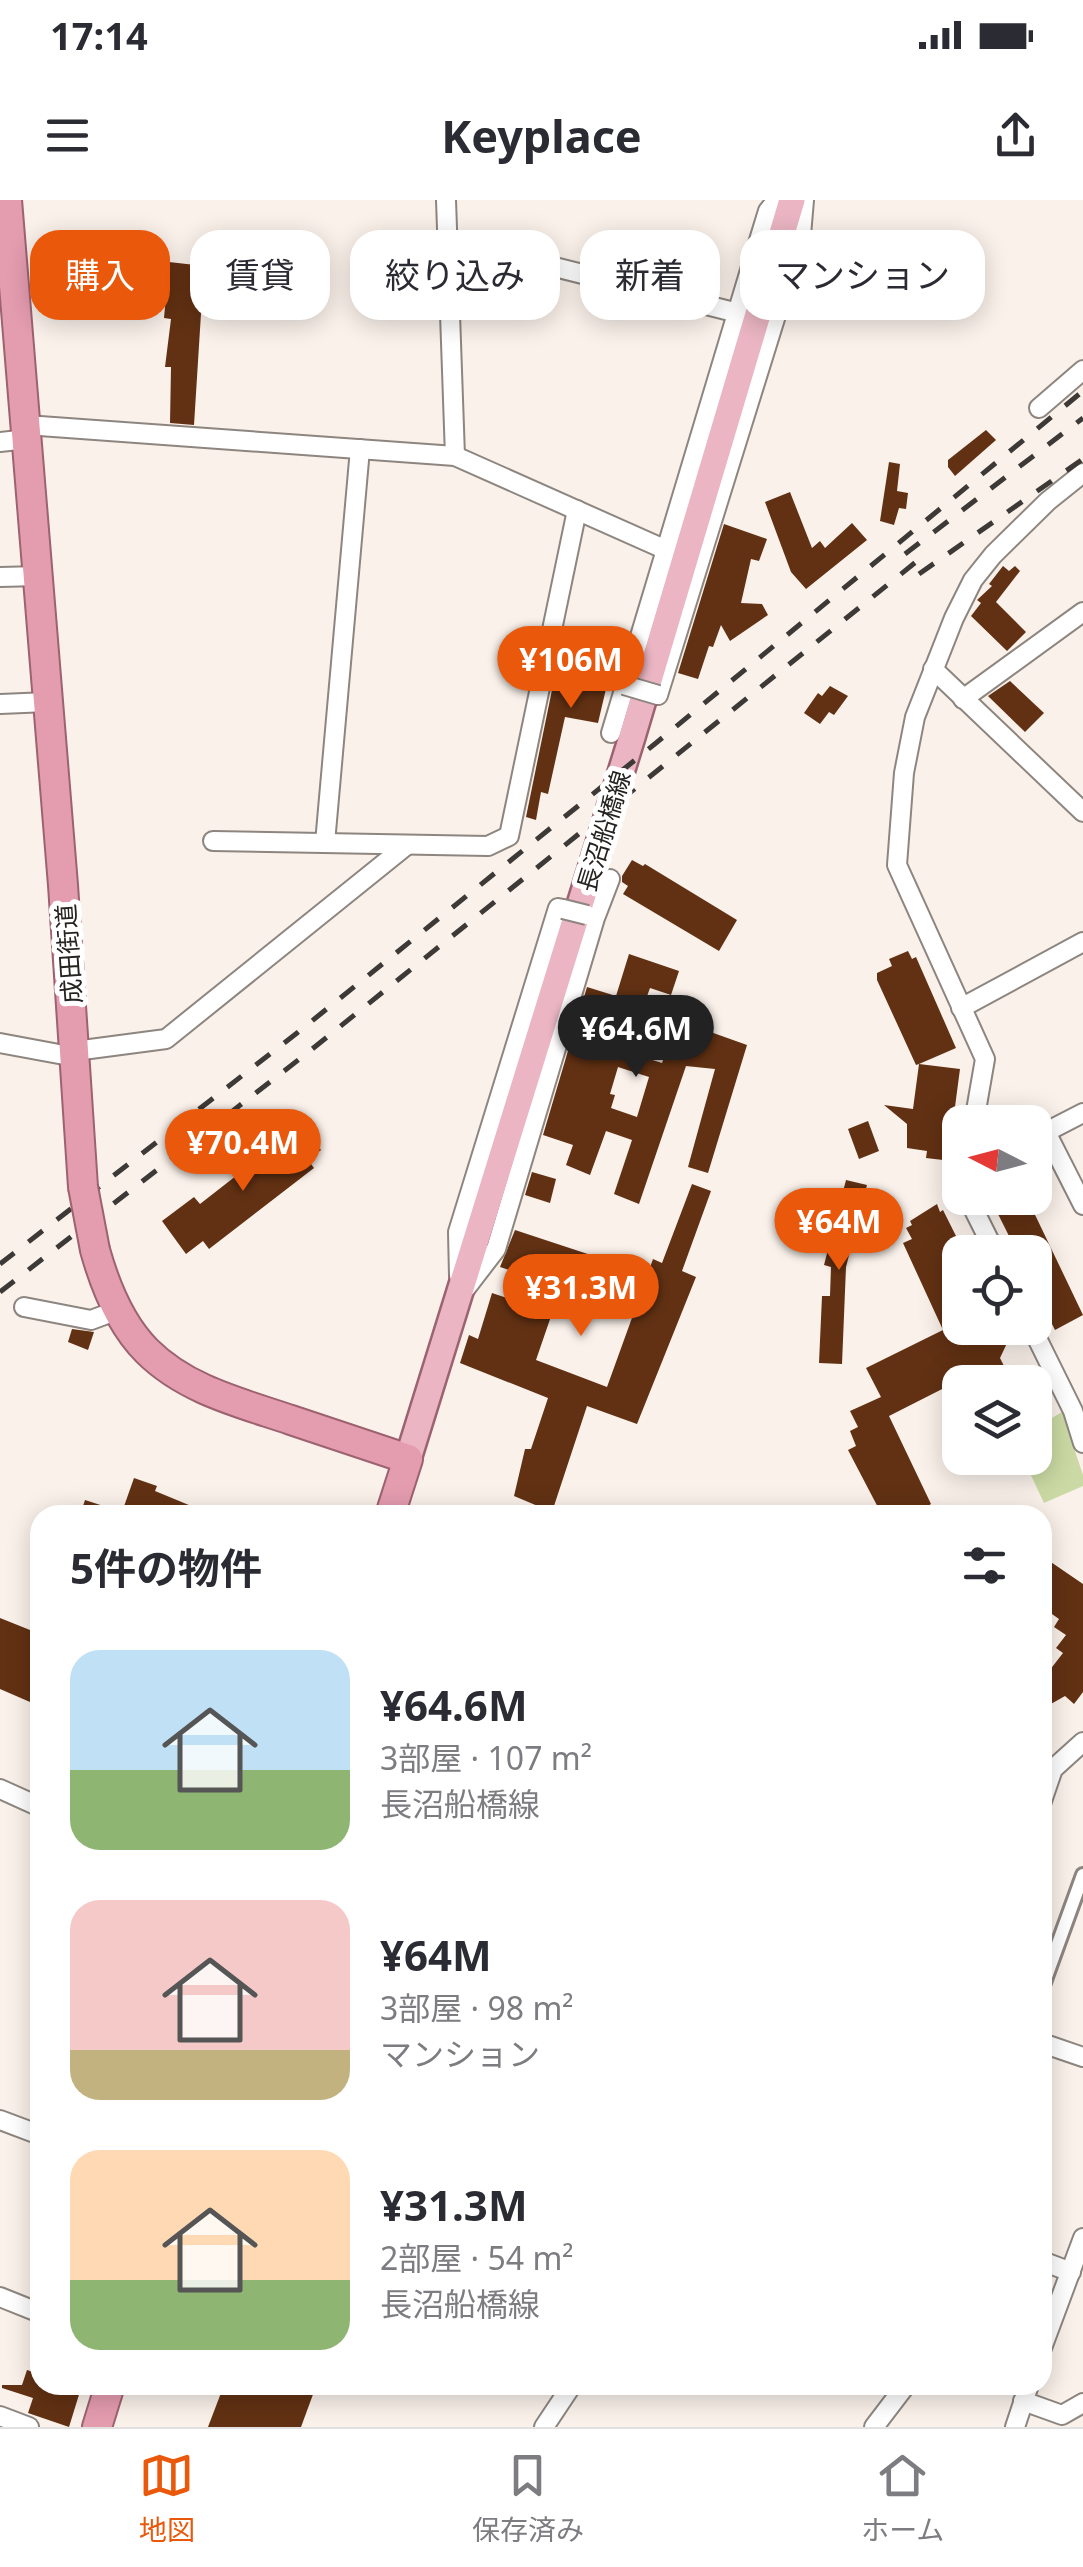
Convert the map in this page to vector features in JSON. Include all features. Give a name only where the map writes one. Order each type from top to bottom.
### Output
[{"type":"highway","name":"成田街道","points":[[8,200],[18,435],[39,576],[83,1187],[94,1250],[118,1310],[148,1352],[174,1373],[206,1390],[408,1459]]},
{"type":"highway","points":[[393,1505],[408,1459]]},
{"type":"highway","points":[[97,2427],[107,2395]]},
{"type":"main road","name":"長沼船橋線","points":[[408,1459],[632,737],[792,200]]},
{"type":"street","points":[[446,200],[448,230]]},
{"type":"street","points":[[611,734],[768,211],[777,200]]},
{"type":"street","points":[[624,685],[658,696],[795,253],[805,213],[804,200]]},
{"type":"street","points":[[560,269],[738,314]]},
{"type":"street","points":[[451,320],[455,456]]},
{"type":"street","points":[[1039,408],[1083,370]]},
{"type":"street","points":[[18,435],[455,456],[664,549]]},
{"type":"street","points":[[325,843],[360,450]]},
{"type":"street","points":[[977,1105],[985,1059],[897,865],[904,773],[915,717],[932,669],[973,580],[1048,501],[1083,473]]},
{"type":"street","points":[[213,841],[488,846],[509,836],[577,510]]},
{"type":"street","points":[[0,577],[39,576]]},
{"type":"street","points":[[963,699],[1083,612]]},
{"type":"street","points":[[932,669],[1083,812]]},
{"type":"street","points":[[0,704],[48,702]]},
{"type":"street","points":[[0,1043],[75,1054],[166,1039],[407,845]]},
{"type":"street","points":[[459,1296],[496,1250],[591,916],[610,879]]},
{"type":"street","points":[[459,1296],[458,1232],[558,908],[591,916]]},
{"type":"street","points":[[961,1008],[1083,942]]},
{"type":"street","points":[[1083,1114],[1046,1132],[1083,1205]]},
{"type":"street","points":[[24,1307],[91,1320],[118,1310]]},
{"type":"street","points":[[1040,1345],[1073,1411],[1083,1444]]},
{"type":"street","points":[[1052,1772],[1083,1742]]},
{"type":"street","points":[[0,1790],[30,1802]]},
{"type":"street","points":[[1052,1960],[1083,1875]]},
{"type":"street","points":[[1052,2046],[1083,2057]]},
{"type":"street","points":[[0,2120],[30,2131]]},
{"type":"street","points":[[1052,2322],[1083,2238]]},
{"type":"street","points":[[1052,2265],[1071,2272]]},
{"type":"street","points":[[0,2297],[30,2309]]},
{"type":"street","points":[[544,2427],[565,2395]]},
{"type":"street","points":[[874,2427],[898,2395]]},
{"type":"street","points":[[1015,2427],[1025,2395]]},
{"type":"street","points":[[1029,2395],[1062,2415],[1083,2403]]},
{"type":"street","points":[[0,2416],[29,2427]]},
{"type":"green space","points":[[1062,1412],[1083,1475],[1083,1486],[1044,1503],[1031,1475],[1052,1475],[1052,1418]]},
{"type":"building","points":[[170,262],[190,264],[190,320],[201,320],[194,425],[170,423],[171,367],[165,367],[171,319]]},
{"type":"building","points":[[986,430],[996,440],[955,476],[948,460]]},
{"type":"building","points":[[889,462],[900,464],[897,491],[908,493],[906,509],[899,508],[894,525],[880,521]]},
{"type":"building","points":[[790,492],[812,548],[820,541],[825,548],[852,523],[867,540],[806,589],[791,572],[765,502]]},
{"type":"building","points":[[724,524],[767,539],[759,561],[751,559],[741,603],[762,604],[768,615],[730,641],[721,625],[698,679],[678,673]]},
{"type":"building","points":[[1003,566],[1009,571],[1015,566],[1020,571],[996,602],[1026,632],[1007,651],[971,616],[981,603],[977,600],[992,586],[989,584]]},
{"type":"building","points":[[574,647],[616,654],[612,677],[609,676],[598,723],[565,717],[548,794],[541,792],[536,820],[526,817],[553,685],[564,685]]},
{"type":"building","points":[[1010,681],[1044,713],[1025,732],[988,696]]},
{"type":"building","points":[[830,686],[848,696],[834,715],[829,712],[820,724],[804,713],[818,693],[822,696]]},
{"type":"building","points":[[632,860],[737,920],[719,951],[623,894],[628,886],[622,882],[622,876]]},
{"type":"building","points":[[908,951],[912,959],[916,957],[956,1048],[916,1065],[877,980],[877,973],[892,966],[889,959]]},
{"type":"building","points":[[629,954],[679,971],[671,995],[650,988],[627,1052],[662,1063],[677,1020],[747,1045],[708,1173],[688,1167],[715,1069],[686,1066],[639,1204],[614,1194],[632,1140],[606,1131],[590,1175],[566,1165],[573,1145],[543,1135],[587,987],[616,996]],"holes":[[[618,1067],[649,1077],[637,1117],[611,1108],[615,1095],[610,1094]]]},
{"type":"building","points":[[919,1064],[960,1069],[955,1105],[942,1105],[942,1160],[926,1158],[927,1151],[907,1148],[907,1124],[884,1105],[913,1109]]},
{"type":"building","points":[[868,1121],[879,1151],[859,1159],[848,1129]]},
{"type":"building","points":[[301,1124],[321,1150],[308,1160],[314,1168],[209,1249],[203,1241],[186,1254],[162,1221],[194,1197],[200,1204],[241,1172],[244,1176],[277,1151],[273,1146]]},
{"type":"building","points":[[532,1172],[556,1179],[550,1203],[525,1195]]},
{"type":"building","points":[[846,1180],[867,1185],[846,1267],[842,1364],[819,1363],[822,1296],[830,1296],[831,1267],[824,1265]]},
{"type":"building","points":[[692,1184],[711,1191],[682,1271],[696,1277],[637,1424],[587,1406],[554,1505],[535,1505],[514,1496],[525,1449],[531,1449],[548,1398],[460,1363],[469,1335],[478,1339],[492,1293],[507,1298],[515,1272],[500,1267],[515,1230],[621,1265],[616,1283],[642,1290],[653,1259],[662,1263]],"holes":[[[559,1293],[596,1306],[598,1300],[637,1304],[607,1387],[536,1360]]]},
{"type":"building","points":[[937,1204],[956,1235],[942,1235],[942,1328],[903,1243],[912,1239],[906,1228],[912,1225],[910,1221]]},
{"type":"building","points":[[998,1215],[1035,1215],[1045,1235],[1008,1235]]},
{"type":"building","points":[[1052,1250],[1083,1315],[1055,1330],[1052,1324]]},
{"type":"building","points":[[72,1329],[94,1332],[88,1350],[68,1342]]},
{"type":"building","points":[[942,1330],[942,1345],[1006,1345],[1000,1358],[1004,1365],[942,1365],[942,1389],[889,1416],[930,1505],[877,1505],[848,1450],[856,1446],[850,1431],[858,1427],[850,1411],[881,1397],[866,1368]]},
{"type":"building","points":[[134,1478],[189,1505],[124,1505]]},
{"type":"building","points":[[1052,1563],[1083,1584],[1083,1692],[1074,1704],[1065,1696],[1052,1703],[1052,1667],[1063,1653],[1056,1648],[1066,1635],[1054,1627],[1059,1619],[1052,1614]]},
{"type":"building","points":[[0,1618],[30,1630],[30,1702],[0,1689]]},
{"type":"building","points":[[27,2370],[30,2395],[79,2395],[69,2427],[28,2413],[33,2398],[2,2388],[22,2385]]},
{"type":"building","points":[[220,2395],[313,2395],[301,2427],[208,2427]]},
{"type":"railway","points":[[0,1264],[297,1033],[1083,391]]},
{"type":"railway","points":[[905,554],[1083,418]]},
{"type":"railway","points":[[919,574],[1083,459]]},
{"type":"railway","points":[[0,1292],[311,1050],[927,553]]}]
